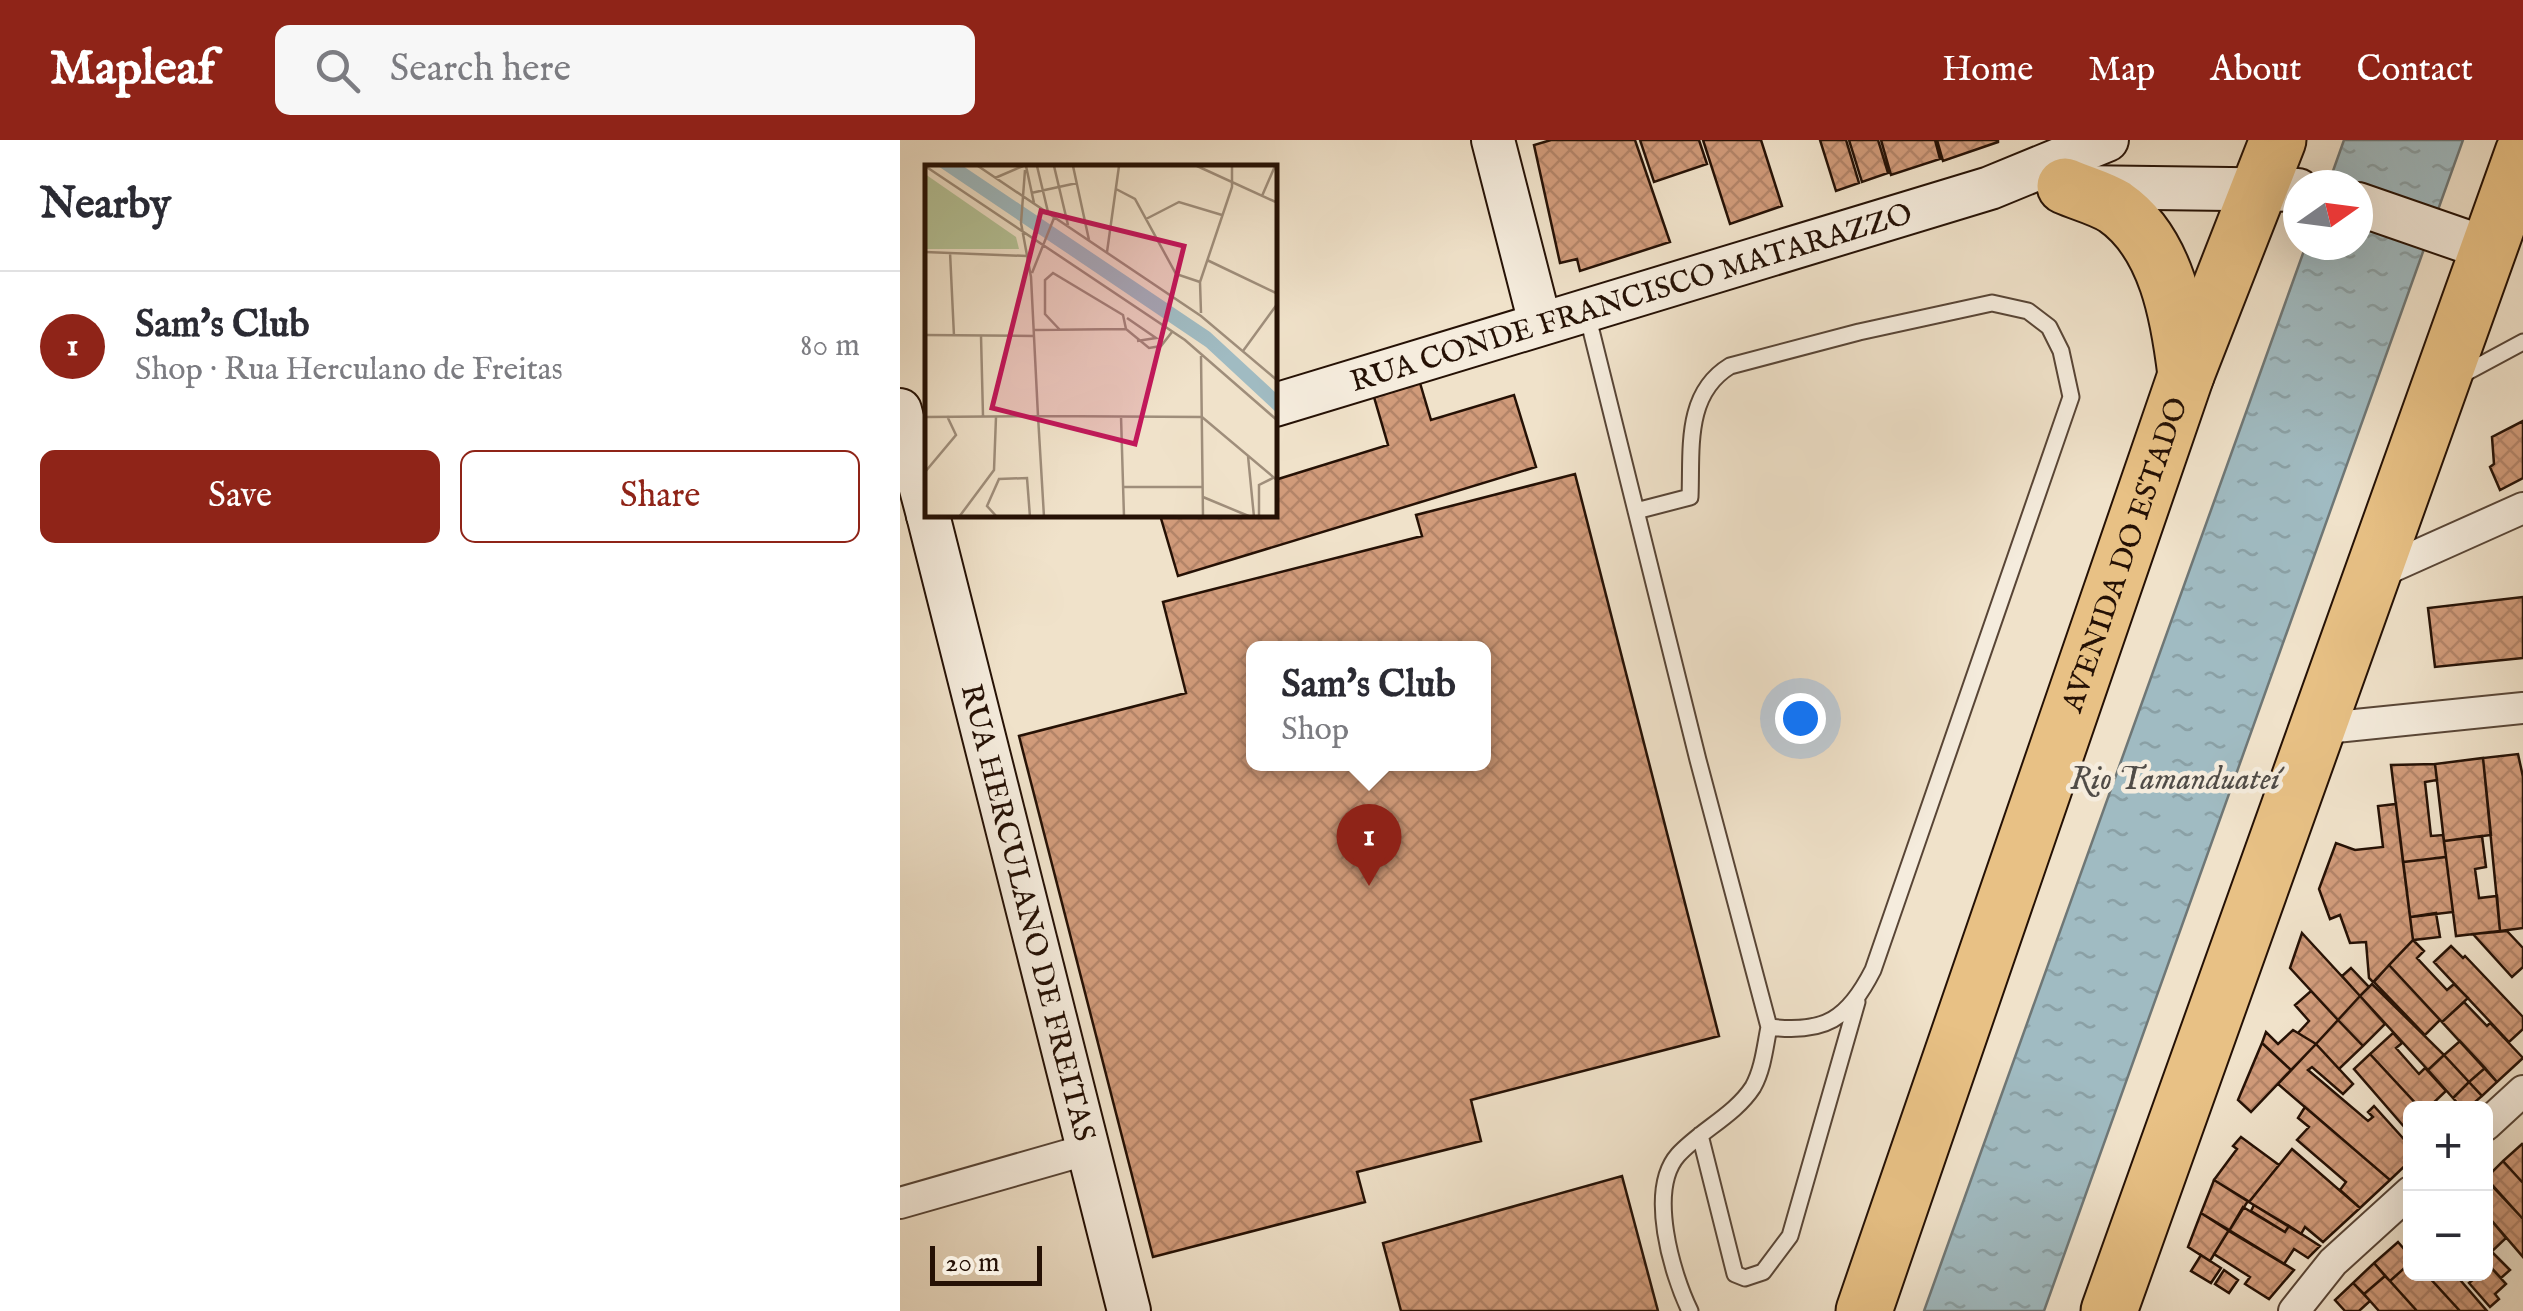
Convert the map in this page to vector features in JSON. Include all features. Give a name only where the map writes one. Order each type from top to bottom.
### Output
[{"type":"highway","points":[[2110,1311],[2441,386],[2488,222],[2523,153]]},
{"type":"highway","name":"AVENIDA DO ESTADO","points":[[1864,1311],[2186,375],[2278,173]]},
{"type":"highway","points":[[2065,186],[2113,206],[2138,227],[2153,249],[2174,310],[2186,375]]},
{"type":"main road","points":[[1494,140],[1540,323]]},
{"type":"main road","name":"RUA CONDE FRANCISCO MATARAZZO","points":[[1278,404],[1990,188],[2107,140]]},
{"type":"main road","name":"RUA CONDE FRANCISCO MATARAZZO","points":[[1990,188],[2278,173]]},
{"type":"main road","points":[[2373,206],[2488,222]]},
{"type":"main road","name":"RUA HERCULANO DE FREITAS","points":[[900,410],[925,506]]},
{"type":"main road","points":[[900,523],[925,515]]},
{"type":"main road","name":"RUA HERCULANO DE FREITAS","points":[[928,518],[1129,1311]]},
{"type":"street","points":[[2370,576],[2523,508]]},
{"type":"street","points":[[2316,729],[2523,708]]},
{"type":"street","points":[[2493,1118],[2523,1091]]},
{"type":"street","points":[[900,1202],[1089,1148]]},
{"type":"street","points":[[2294,1311],[2333,1262],[2403,1198]]},
{"type":"lane","points":[[1636,511],[1690,497],[1695,412],[1702,390],[1713,376],[1730,366],[1992,303],[2028,311],[2049,327],[2061,351],[2071,398],[2066,414],[1873,970],[1858,1000],[1790,1236],[1763,1272],[1746,1278],[1735,1274],[1700,1135]]},
{"type":"lane","points":[[1586,310],[1769,1027],[1762,1066],[1753,1086],[1740,1103],[1675,1158],[1664,1189],[1665,1236],[1690,1311]]},
{"type":"lane","points":[[2441,386],[2523,342]]},
{"type":"lane","points":[[1769,1027],[1794,1030],[1816,1026],[1841,1015],[1858,1000]]},
{"type":"water","name":"Rio Tamanduateí","points":[[2344,140],[2463,140],[2044,1311],[1924,1311],[2301,260],[2373,260],[2373,170],[2333,170]]},
{"type":"building","points":[[1551,140],[1635,140],[1670,242],[1580,271],[1577,259],[1560,263],[1534,145]]},
{"type":"building","points":[[1640,140],[1699,140],[1707,164],[1654,182]]},
{"type":"building","points":[[1703,140],[1761,140],[1782,206],[1730,224]]},
{"type":"building","points":[[1820,140],[1846,140],[1859,183],[1836,191]]},
{"type":"building","points":[[1849,140],[1878,140],[1888,173],[1862,182]]},
{"type":"building","points":[[1881,140],[1935,140],[1940,159],[1891,175]]},
{"type":"building","points":[[1937,140],[1998,140],[1998,142],[1943,161]]},
{"type":"building","points":[[1420,383],[1431,420],[1514,395],[1536,467],[1178,576],[1161,518],[1278,518],[1278,479],[1388,445],[1374,397]]},
{"type":"building","points":[[2523,421],[2523,478],[2500,490],[2490,467],[2494,464],[2492,437]]},
{"type":"building","points":[[1575,474],[1719,1036],[1471,1100],[1481,1141],[1357,1172],[1365,1202],[1153,1257],[1019,736],[1186,693],[1163,602],[1422,536],[1416,515]]},
{"type":"building","points":[[2523,597],[2523,658],[2435,667],[2428,608]]},
{"type":"building","points":[[2518,754],[2523,777],[2523,928],[2500,931],[2483,758]]},
{"type":"building","points":[[2483,758],[2491,835],[2444,841],[2435,764]]},
{"type":"building","points":[[2435,764],[2437,780],[2425,782],[2431,836],[2443,835],[2446,857],[2403,862],[2391,765]]},
{"type":"building","points":[[2396,804],[2413,940],[2373,982],[2369,978],[2366,942],[2350,943],[2340,915],[2330,919],[2319,889],[2336,843],[2355,850],[2383,847],[2378,806]]},
{"type":"building","points":[[2482,836],[2486,867],[2475,869],[2479,898],[2497,896],[2500,931],[2456,936],[2444,841]]},
{"type":"building","points":[[2446,857],[2453,912],[2410,917],[2403,862]]},
{"type":"building","points":[[2436,913],[2440,937],[2413,940],[2410,917]]},
{"type":"building","points":[[2507,931],[2523,948],[2523,967],[2512,977],[2473,934]]},
{"type":"building","points":[[2302,933],[2360,996],[2338,1020],[2290,968]]},
{"type":"building","points":[[2413,940],[2424,951],[2417,958],[2447,990],[2454,984],[2468,998],[2442,1022],[2389,965]]},
{"type":"building","points":[[2451,946],[2523,1017],[2523,1029],[2509,1042],[2434,962]]},
{"type":"building","points":[[2389,965],[2440,1020],[2425,1035],[2374,982]]},
{"type":"building","points":[[2351,968],[2369,987],[2360,996],[2342,976]]},
{"type":"building","points":[[2372,984],[2444,1055],[2428,1070],[2360,996]]},
{"type":"building","points":[[2311,991],[2338,1020],[2316,1044],[2298,1033],[2309,1021],[2295,1005]]},
{"type":"building","points":[[2360,996],[2385,1024],[2363,1046],[2338,1020]]},
{"type":"building","points":[[2464,1002],[2523,1058],[2497,1082],[2442,1022]]},
{"type":"building","points":[[2338,1020],[2363,1046],[2339,1069],[2316,1044]]},
{"type":"building","points":[[2293,1030],[2316,1044],[2291,1070],[2262,1043],[2266,1032],[2278,1044]]},
{"type":"building","points":[[2393,1033],[2402,1043],[2396,1048],[2419,1074],[2425,1068],[2446,1091],[2435,1101],[2414,1101],[2370,1054]]},
{"type":"building","points":[[2460,1041],[2485,1068],[2469,1082],[2444,1055]]},
{"type":"building","points":[[2262,1043],[2291,1070],[2251,1112],[2238,1100]]},
{"type":"building","points":[[2316,1044],[2353,1084],[2343,1094],[2312,1067],[2308,1070],[2368,1121],[2373,1117],[2368,1112],[2374,1106],[2403,1138],[2403,1168],[2390,1180],[2278,1084]]},
{"type":"building","points":[[2370,1054],[2414,1101],[2403,1101],[2403,1126],[2354,1069]]},
{"type":"building","points":[[2444,1055],[2469,1082],[2453,1098],[2428,1070]]},
{"type":"building","points":[[2485,1068],[2497,1082],[2482,1096],[2469,1082]]},
{"type":"building","points":[[2469,1082],[2482,1096],[2476,1101],[2453,1098]]},
{"type":"building","points":[[2305,1107],[2390,1180],[2360,1208],[2340,1190],[2346,1182],[2297,1140],[2309,1127],[2298,1118]]},
{"type":"building","points":[[2241,1137],[2279,1165],[2249,1202],[2214,1180]]},
{"type":"building","points":[[2523,1145],[2523,1183],[2503,1161]]},
{"type":"building","points":[[2292,1149],[2360,1208],[2323,1242],[2305,1227],[2301,1234],[2249,1202]]},
{"type":"building","points":[[2503,1161],[2523,1183],[2523,1219],[2493,1186],[2493,1171]]},
{"type":"building","points":[[1622,1176],[1658,1311],[1401,1311],[1383,1243]]},
{"type":"building","points":[[2214,1180],[2248,1201],[2229,1231],[2201,1213]]},
{"type":"building","points":[[2493,1187],[2523,1219],[2523,1257],[2493,1222]]},
{"type":"building","points":[[2254,1205],[2289,1226],[2285,1232],[2251,1211]]},
{"type":"building","points":[[2243,1207],[2285,1232],[2289,1226],[2320,1246],[2308,1258],[2294,1249],[2284,1264],[2229,1231]]},
{"type":"building","points":[[2201,1213],[2229,1230],[2210,1261],[2188,1247]]},
{"type":"building","points":[[2493,1222],[2506,1238],[2493,1250]]},
{"type":"building","points":[[2229,1230],[2294,1270],[2269,1299],[2245,1284],[2250,1277],[2214,1254]]},
{"type":"building","points":[[2398,1242],[2403,1248],[2403,1269],[2390,1281],[2374,1263]]},
{"type":"building","points":[[2493,1253],[2510,1270],[2501,1278],[2493,1269]]},
{"type":"building","points":[[2201,1255],[2221,1268],[2211,1283],[2191,1271]]},
{"type":"building","points":[[2374,1263],[2385,1276],[2364,1294],[2353,1283]]},
{"type":"building","points":[[2403,1269],[2403,1281],[2432,1281],[2460,1311],[2417,1311],[2390,1281]]},
{"type":"building","points":[[2224,1270],[2238,1280],[2229,1293],[2215,1284]]},
{"type":"building","points":[[2493,1270],[2506,1284],[2495,1294],[2499,1299],[2490,1307],[2469,1283],[2493,1281]]},
{"type":"building","points":[[2385,1276],[2417,1311],[2379,1311],[2364,1294]]},
{"type":"building","points":[[2432,1281],[2461,1281],[2487,1311],[2460,1311]]},
{"type":"building","points":[[2353,1283],[2370,1301],[2359,1311],[2345,1311],[2335,1300]]},
{"type":"place","name":"Sam's Club","points":[[1369,886]]}]
